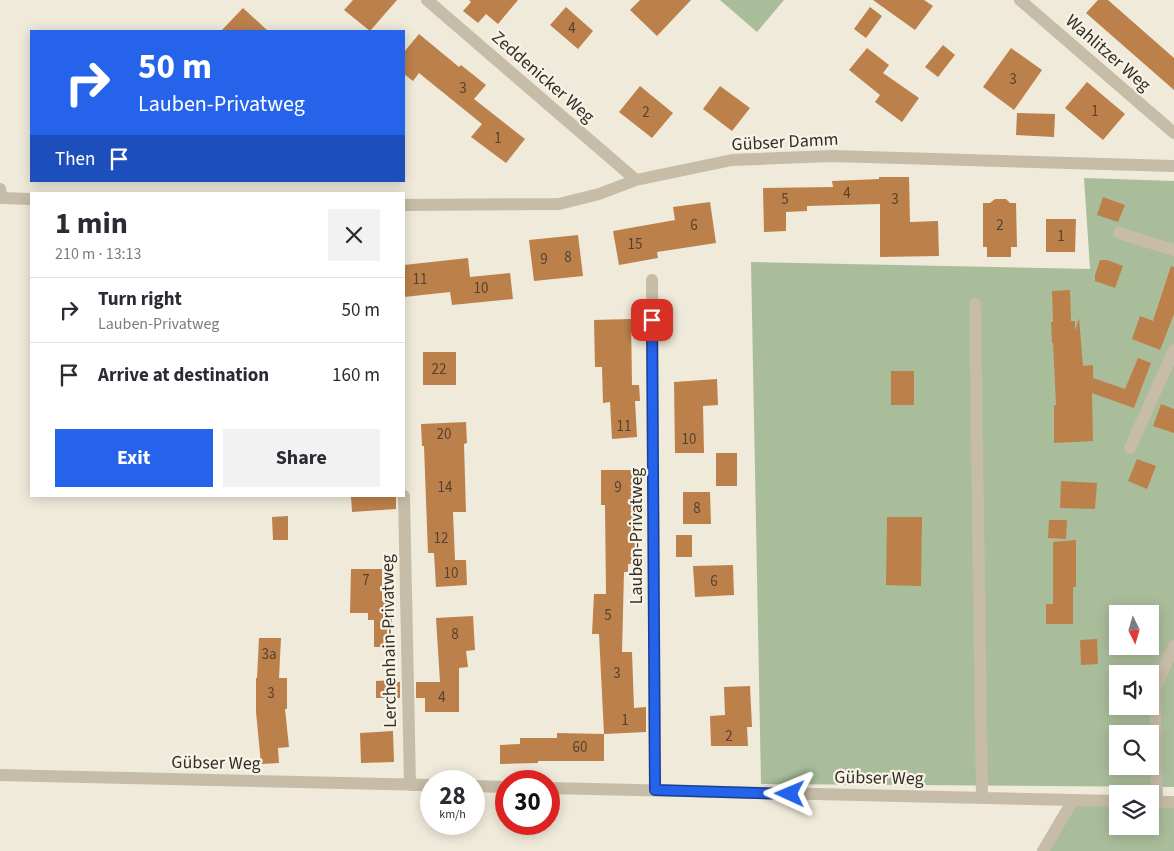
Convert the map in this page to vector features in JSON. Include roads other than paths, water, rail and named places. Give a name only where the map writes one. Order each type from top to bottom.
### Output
[{"type":"street","name":"Zeddenicker Weg","points":[[427,0],[636,180]]},
{"type":"street","name":"Wahlitzer Weg","points":[[1020,0],[1174,133]]},
{"type":"street","name":"Gübser Damm","points":[[405,205],[559,204],[598,194],[636,180],[732,160],[832,156],[1174,166]]},
{"type":"street","points":[[1,193],[30,199]]},
{"type":"street","points":[[1119,233],[1174,250]]},
{"type":"street","name":"Lauben-Privatweg","points":[[652,280],[655,790]]},
{"type":"street","points":[[975,304],[982,798]]},
{"type":"street","points":[[1130,448],[1174,350]]},
{"type":"street","name":"Lerchenhain-Privatweg","points":[[404,497],[410,785]]},
{"type":"street","points":[[1154,785],[1155,689],[1174,646]]},
{"type":"street","name":"Gübser Weg","points":[[0,775],[420,785]]},
{"type":"street","name":"Gübser Weg","points":[[560,788],[1109,801]]},
{"type":"street","points":[[1043,851],[1073,800]]},
{"type":"street","points":[[1159,802],[1174,802]]}]
